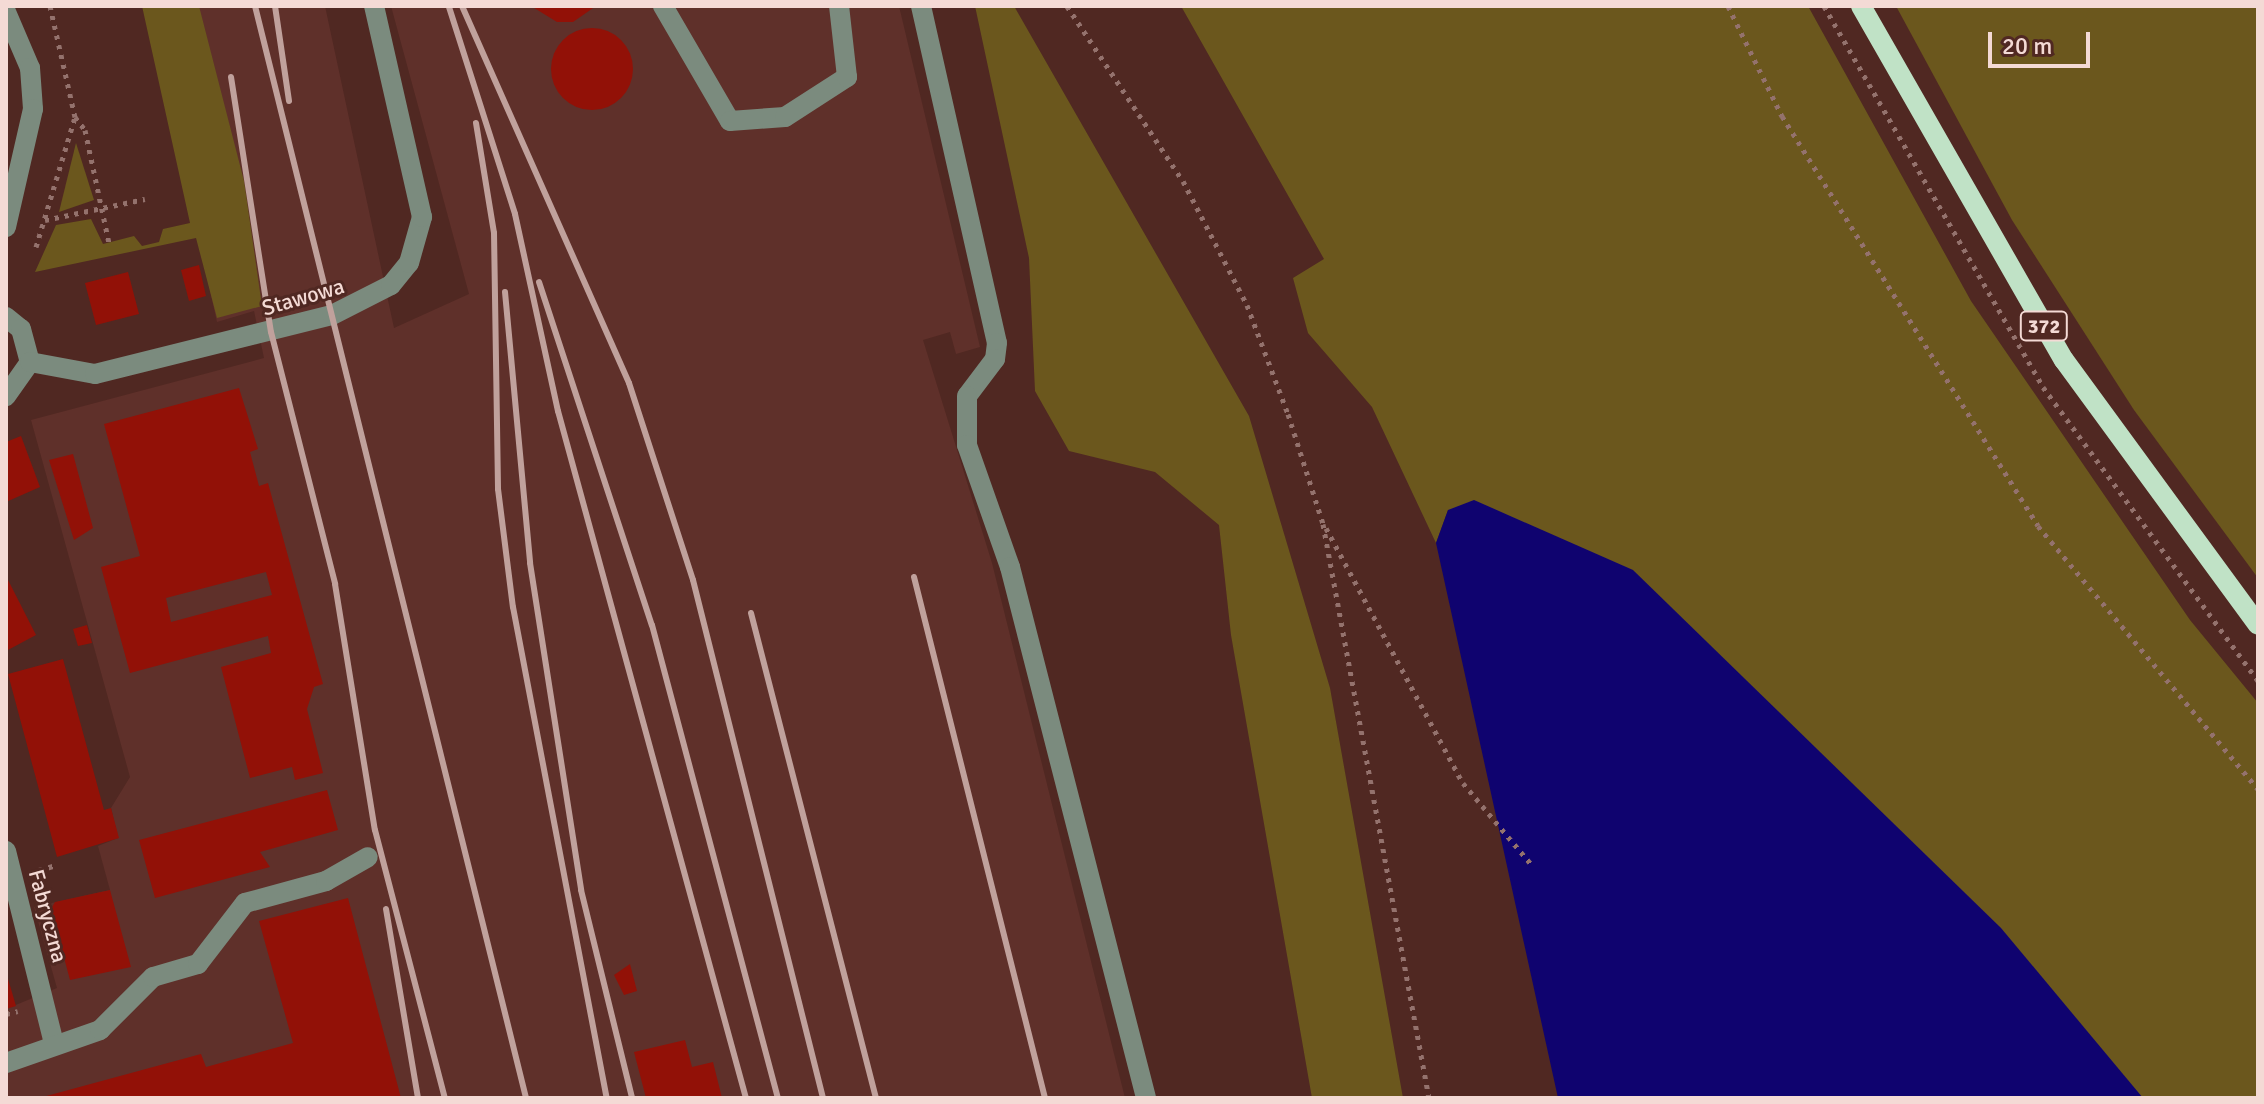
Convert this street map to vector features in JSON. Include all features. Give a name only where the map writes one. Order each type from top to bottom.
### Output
[{"type":"main road","name":"372","points":[[1861,6],[2064,360],[2258,625]]},
{"type":"street","name":"Stawowa","points":[[30,362],[95,374],[332,315],[391,285],[409,263],[422,217],[374,6]]},
{"type":"street","points":[[663,6],[730,121],[785,117],[847,77],[839,6]]},
{"type":"street","points":[[921,6],[997,343],[995,359],[967,396],[967,445],[1010,567],[1146,1098]]},
{"type":"street","points":[[6,12],[30,68],[33,109],[6,227]]},
{"type":"street","points":[[6,317],[21,329],[30,362],[6,396]]},
{"type":"street","name":"Fabryczna","points":[[6,851],[54,1043]]},
{"type":"street","points":[[6,1063],[54,1043],[100,1030],[153,977],[198,964],[245,903],[326,881],[368,857]]},
{"type":"path","points":[[1067,6],[1183,181],[1247,305],[1323,524],[1429,1098]]},
{"type":"path","points":[[1728,6],[1782,116],[2038,526],[2258,789]]},
{"type":"path","points":[[75,117],[85,130],[109,243]]},
{"type":"path","points":[[44,220],[145,199]]},
{"type":"path","points":[[1323,524],[1463,783],[1531,864]]},
{"type":"path","points":[[30,872],[57,865]]},
{"type":"shaded area","points":[[142,6],[199,6],[244,181],[262,306],[217,318],[196,238],[35,272],[56,225],[91,219],[103,244],[134,236],[142,246],[159,242],[163,229],[190,223]]},
{"type":"shaded area","points":[[146,6],[325,6],[394,328],[469,294],[391,6],[899,6],[980,347],[956,354],[950,332],[923,340],[992,563],[1125,1098],[6,1098],[6,1009],[57,988],[34,907],[110,890],[98,846],[118,838],[111,808],[130,777],[31,420],[264,358],[254,311],[217,322]]},
{"type":"shaded area","points":[[975,6],[1014,6],[1249,416],[1330,688],[1403,1098],[1312,1098],[1231,635],[1219,525],[1155,472],[1069,451],[1035,391],[1029,258]]},
{"type":"shaded area","points":[[1181,6],[1808,6],[1971,301],[2190,620],[2258,703],[2258,1098],[2143,1098],[1448,510],[1436,543],[1372,407],[1308,333],[1293,278],[1324,259]]},
{"type":"shaded area","points":[[1896,6],[2258,6],[2258,578],[2134,410],[2012,220]]},
{"type":"shaded area","points":[[76,143],[94,200],[59,212]]},
{"type":"shaded area","points":[[1474,500],[1633,570],[2001,928],[2143,1098],[1558,1098],[1436,543],[1448,510]]},
{"type":"building","points":[[531,6],[596,6],[573,22],[557,22]]},
{"type":"building","points":[[592,28],[608,31],[621,40],[630,53],[633,69],[630,85],[621,98],[608,107],[592,110],[576,107],[563,98],[554,85],[551,69],[554,53],[563,40],[576,31]]},
{"type":"building","points":[[199,265],[206,296],[189,301],[181,270]]},
{"type":"building","points":[[128,272],[139,314],[96,325],[85,283]]},
{"type":"building","points":[[239,388],[258,449],[250,452],[259,486],[268,483],[323,684],[314,687],[307,709],[323,773],[295,780],[292,767],[250,778],[221,667],[271,653],[268,636],[130,673],[101,567],[140,556],[104,424]],"holes":[[[266,572],[272,595],[171,622],[166,598]]]},
{"type":"building","points":[[21,436],[40,487],[6,502],[6,442]]},
{"type":"building","points":[[73,454],[93,528],[74,540],[49,460]]},
{"type":"building","points":[[6,576],[36,635],[6,651]]},
{"type":"building","points":[[87,625],[92,643],[78,646],[73,629]]},
{"type":"building","points":[[63,659],[104,810],[111,808],[119,838],[57,857],[8,674]]},
{"type":"building","points":[[327,790],[338,830],[260,852],[270,867],[155,898],[139,840]]},
{"type":"building","points":[[110,890],[131,967],[70,980],[51,909],[55,902]]},
{"type":"building","points":[[348,898],[401,1098],[39,1098],[201,1054],[206,1067],[293,1043],[259,921]]},
{"type":"building","points":[[630,964],[637,991],[624,995],[614,975]]},
{"type":"building","points":[[6,972],[16,1006],[6,1009]]},
{"type":"building","points":[[685,1040],[692,1067],[713,1062],[722,1098],[646,1098],[634,1052]]},
{"type":"railway","points":[[255,6],[526,1098]]},
{"type":"railway","points":[[275,6],[289,101]]},
{"type":"railway","points":[[462,6],[629,383],[693,580],[823,1098]]},
{"type":"railway","points":[[449,7],[515,214],[558,411],[746,1098]]},
{"type":"railway","points":[[231,77],[271,332],[335,584],[375,830],[445,1098]]},
{"type":"railway","points":[[476,123],[494,233],[498,489],[513,607],[607,1098]]},
{"type":"railway","points":[[539,282],[652,625],[778,1098]]},
{"type":"railway","points":[[505,292],[530,563],[581,890],[632,1098]]},
{"type":"railway","points":[[914,577],[1045,1098]]},
{"type":"railway","points":[[751,613],[876,1098]]},
{"type":"railway","points":[[386,909],[418,1098]]}]
